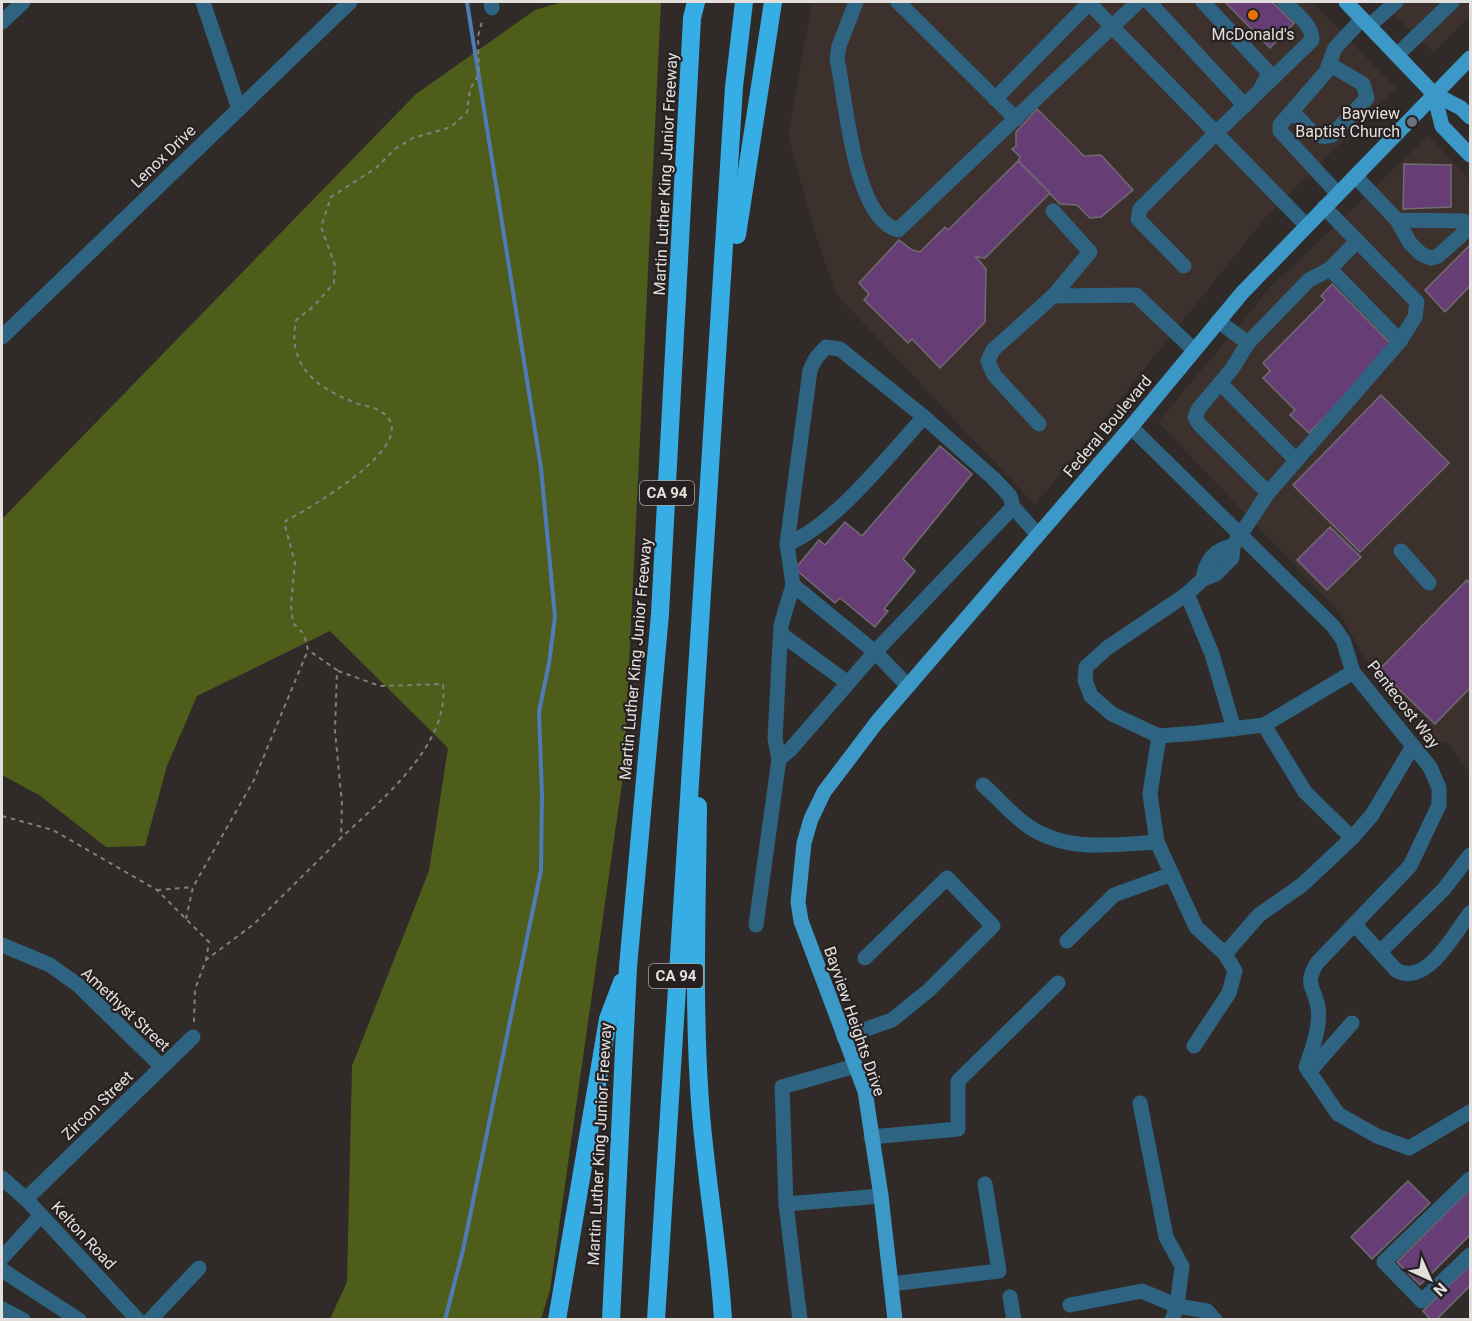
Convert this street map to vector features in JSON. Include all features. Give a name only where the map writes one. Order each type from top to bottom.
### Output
[{"type":"highway","name":"CA 94","points":[[656,1320],[683,862],[700,633],[734,87],[744,2]]},
{"type":"highway","points":[[717,364],[773,2]]},
{"type":"highway","name":"Martin Luther King Junior Freeway","points":[[610,1320],[628,967],[660,614],[694,7]]},
{"type":"highway","points":[[700,633],[697,1029],[700,1103],[721,1276],[723,1320]]},
{"type":"highway","points":[[557,1320],[608,1020],[628,967]]},
{"type":"main road","points":[[1346,2],[1434,94],[1461,108],[1470,117]]},
{"type":"main road","name":"Federal Boulevard","points":[[804,843],[811,819],[824,792],[908,686],[1131,427],[1218,321],[1324,207],[1470,58]]},
{"type":"main road","points":[[1434,94],[1442,126],[1470,155]]},
{"type":"main road","name":"Bayview Heights Drive","points":[[804,843],[798,902],[801,921],[865,1092],[881,1196],[895,1320]]},
{"type":"street","points":[[2,22],[23,2]]},
{"type":"street","points":[[203,2],[239,109]]},
{"type":"street","name":"Lenox Drive","points":[[2,337],[350,2]]},
{"type":"street","points":[[856,2],[839,46],[837,59],[861,183],[866,197],[891,228],[903,228],[1138,2]]},
{"type":"street","points":[[898,2],[1016,119]]},
{"type":"street","points":[[995,99],[1089,2],[1307,226]]},
{"type":"street","points":[[1149,2],[1251,101]]},
{"type":"street","points":[[1203,2],[1269,73],[1251,101]]},
{"type":"street","points":[[1184,266],[1138,219],[1140,209],[1312,40],[1309,27],[1284,2]]},
{"type":"street","points":[[1338,194],[1280,131],[1280,125],[1326,72],[1335,48],[1396,2]]},
{"type":"street","points":[[1397,55],[1452,2]]},
{"type":"street","points":[[1292,111],[1318,136],[1326,137],[1332,135],[1367,98],[1363,84],[1329,64]]},
{"type":"street","points":[[1355,176],[1397,220]]},
{"type":"street","points":[[1324,207],[1417,302],[1415,317],[1400,341],[1268,493],[1237,540],[1222,548],[1204,565],[1203,579],[1187,594],[1107,648],[1086,667],[1084,680],[1091,696],[1112,714],[1159,736],[1264,725],[1353,672]]},
{"type":"street","points":[[1039,424],[994,375],[988,361],[993,350],[1053,296],[1090,252],[1053,211]]},
{"type":"street","points":[[1268,493],[1195,417],[1199,408],[1248,343],[1309,280],[1323,272],[1357,241]]},
{"type":"street","points":[[1323,272],[1400,341]]},
{"type":"street","points":[[1053,296],[1136,296],[1194,350]]},
{"type":"street","points":[[1218,321],[1248,343]]},
{"type":"street","points":[[756,925],[778,759],[775,739],[781,634],[794,585],[787,544],[810,370],[816,358],[826,347],[840,349],[924,417],[993,478],[1010,496],[1013,507],[1038,535]]},
{"type":"street","points":[[1220,383],[1296,460]]},
{"type":"street","points":[[787,544],[803,537],[844,503],[924,417]]},
{"type":"street","name":"Pentecost Way","points":[[1131,427],[1237,540],[1333,626],[1343,640],[1353,672],[1430,767],[1439,788],[1439,805],[1410,866],[1312,972],[1309,986],[1318,1007],[1313,1047],[1306,1067],[1309,1072]]},
{"type":"street","points":[[778,759],[790,750],[875,652],[1013,507]]},
{"type":"street","points":[[1401,551],[1429,582]]},
{"type":"street","points":[[794,585],[875,652],[908,686]]},
{"type":"street","points":[[1187,594],[1212,654],[1234,729]]},
{"type":"street","points":[[781,634],[848,683]]},
{"type":"street","points":[[1264,725],[1305,792],[1352,838]]},
{"type":"street","points":[[1159,736],[1150,794],[1157,842],[1196,927],[1225,954],[1234,971],[1229,993],[1194,1046]]},
{"type":"street","points":[[1225,954],[1259,915],[1302,885],[1352,838],[1372,815],[1413,746]]},
{"type":"street","points":[[983,785],[1025,824],[1063,842],[1095,846],[1157,842]]},
{"type":"street","points":[[1380,952],[1444,889],[1470,855]]},
{"type":"street","points":[[1067,941],[1114,896],[1172,874]]},
{"type":"street","points":[[844,1037],[892,1020],[929,990],[993,926],[947,878],[865,958]]},
{"type":"street","points":[[1354,924],[1396,970],[1405,975],[1420,972],[1432,962],[1470,913]]},
{"type":"street","name":"Amethyst Street","points":[[2,945],[50,965],[78,985],[162,1067]]},
{"type":"street","points":[[871,1137],[958,1129],[958,1081],[1058,983]]},
{"type":"street","points":[[1352,1023],[1309,1072],[1338,1114],[1377,1136],[1409,1148],[1470,1112]]},
{"type":"street","name":"Zircon Street","points":[[26,1199],[193,1037]]},
{"type":"street","points":[[800,1320],[786,1204],[782,1087],[855,1066]]},
{"type":"street","points":[[1140,1103],[1166,1237],[1182,1266],[1175,1313]]},
{"type":"street","name":"Kelton Road","points":[[2,1178],[26,1199],[138,1320]]},
{"type":"street","points":[[1470,1179],[1384,1262],[1422,1301],[1470,1255]]},
{"type":"street","points":[[891,1284],[999,1271],[985,1184]]},
{"type":"street","points":[[786,1204],[881,1196]]},
{"type":"street","points":[[2,1258],[41,1215]]},
{"type":"street","points":[[150,1320],[199,1268]]},
{"type":"street","points":[[2,1270],[79,1320]]},
{"type":"street","points":[[1070,1305],[1142,1291],[1175,1313],[1207,1311],[1215,1320]]},
{"type":"street","points":[[1010,1298],[1014,1320]]},
{"type":"street","points":[[2,1309],[23,1320]]},
{"type":"path","points":[[186,919],[193,887],[254,780],[308,650],[304,634],[293,623],[291,605],[295,563],[284,522],[365,469],[386,447],[392,429],[388,417],[378,410],[320,388],[299,361],[294,333],[296,320],[314,306],[334,284],[335,266],[328,241],[321,227],[331,197],[376,168],[396,148],[413,138],[452,126],[467,112],[471,89],[479,74],[478,36],[482,19],[492,5]]},
{"type":"path","points":[[206,960],[254,924],[381,800],[423,755],[445,700],[443,684],[380,686],[337,670],[308,650]]},
{"type":"path","points":[[337,670],[335,731],[342,804],[341,838]]},
{"type":"path","points":[[2,816],[53,830],[157,890],[209,942],[206,960],[195,989],[193,1037]]},
{"type":"path","points":[[157,890],[193,887]]},
{"type":"shaded area","points":[[812,2],[1312,2],[1396,88],[1264,219],[1035,505],[836,294],[815,233],[788,135]]},
{"type":"shaded area","points":[[1381,2],[1470,2],[1470,16],[1434,53]]},
{"type":"shaded area","points":[[1428,136],[1470,179],[1470,773],[1448,744],[1433,741],[1361,652],[1339,612],[1158,422],[1270,288]]},
{"type":"green space","points":[[562,2],[661,2],[624,769],[550,1290],[541,1319],[330,1319],[347,1282],[352,1066],[429,871],[448,748],[330,631],[197,696],[167,766],[145,846],[106,847],[39,795],[2,775],[2,519],[416,94],[535,10]]},
{"type":"building","points":[[1225,2],[1272,2],[1294,23],[1270,48]]},
{"type":"building","points":[[1037,109],[1084,156],[1101,155],[1133,190],[1101,217],[1090,218],[1077,205],[1060,204],[1018,161],[1020,157],[1012,149],[1016,146],[1016,132]]},
{"type":"building","points":[[1018,161],[1050,193],[985,258],[976,257],[986,269],[985,322],[940,368],[912,339],[908,343],[864,300],[869,294],[859,283],[899,240],[912,250],[920,252],[945,227],[948,230]]},
{"type":"building","points":[[1404,164],[1451,165],[1451,207],[1403,209]]},
{"type":"building","points":[[1470,245],[1470,286],[1445,312],[1425,290]]},
{"type":"building","points":[[1332,284],[1394,347],[1309,433],[1290,415],[1295,410],[1263,378],[1270,371],[1263,363],[1325,300],[1321,296]]},
{"type":"building","points":[[1381,395],[1449,463],[1360,552],[1293,485]]},
{"type":"building","points":[[940,446],[972,474],[903,559],[915,571],[884,609],[888,611],[875,627],[840,598],[835,603],[795,569],[819,540],[825,545],[845,522],[862,536]]},
{"type":"building","points":[[1330,527],[1361,557],[1327,590],[1297,560]]},
{"type":"building","points":[[1467,580],[1470,584],[1470,688],[1435,724],[1379,670]]},
{"type":"building","points":[[1408,1181],[1430,1203],[1372,1259],[1351,1237]]},
{"type":"building","points":[[1470,1189],[1470,1235],[1420,1285],[1397,1262]]},
{"type":"building","points":[[1470,1265],[1470,1286],[1436,1320],[1431,1320],[1423,1311]]},
{"type":"waterway","points":[[445,1320],[463,1250],[541,870],[542,794],[539,712],[555,617],[541,468],[467,2]]},
{"type":"place","name":"McDonald's","points":[[1253,15]]},
{"type":"place","name":"Bayview Baptist Church","points":[[1412,122]]}]
